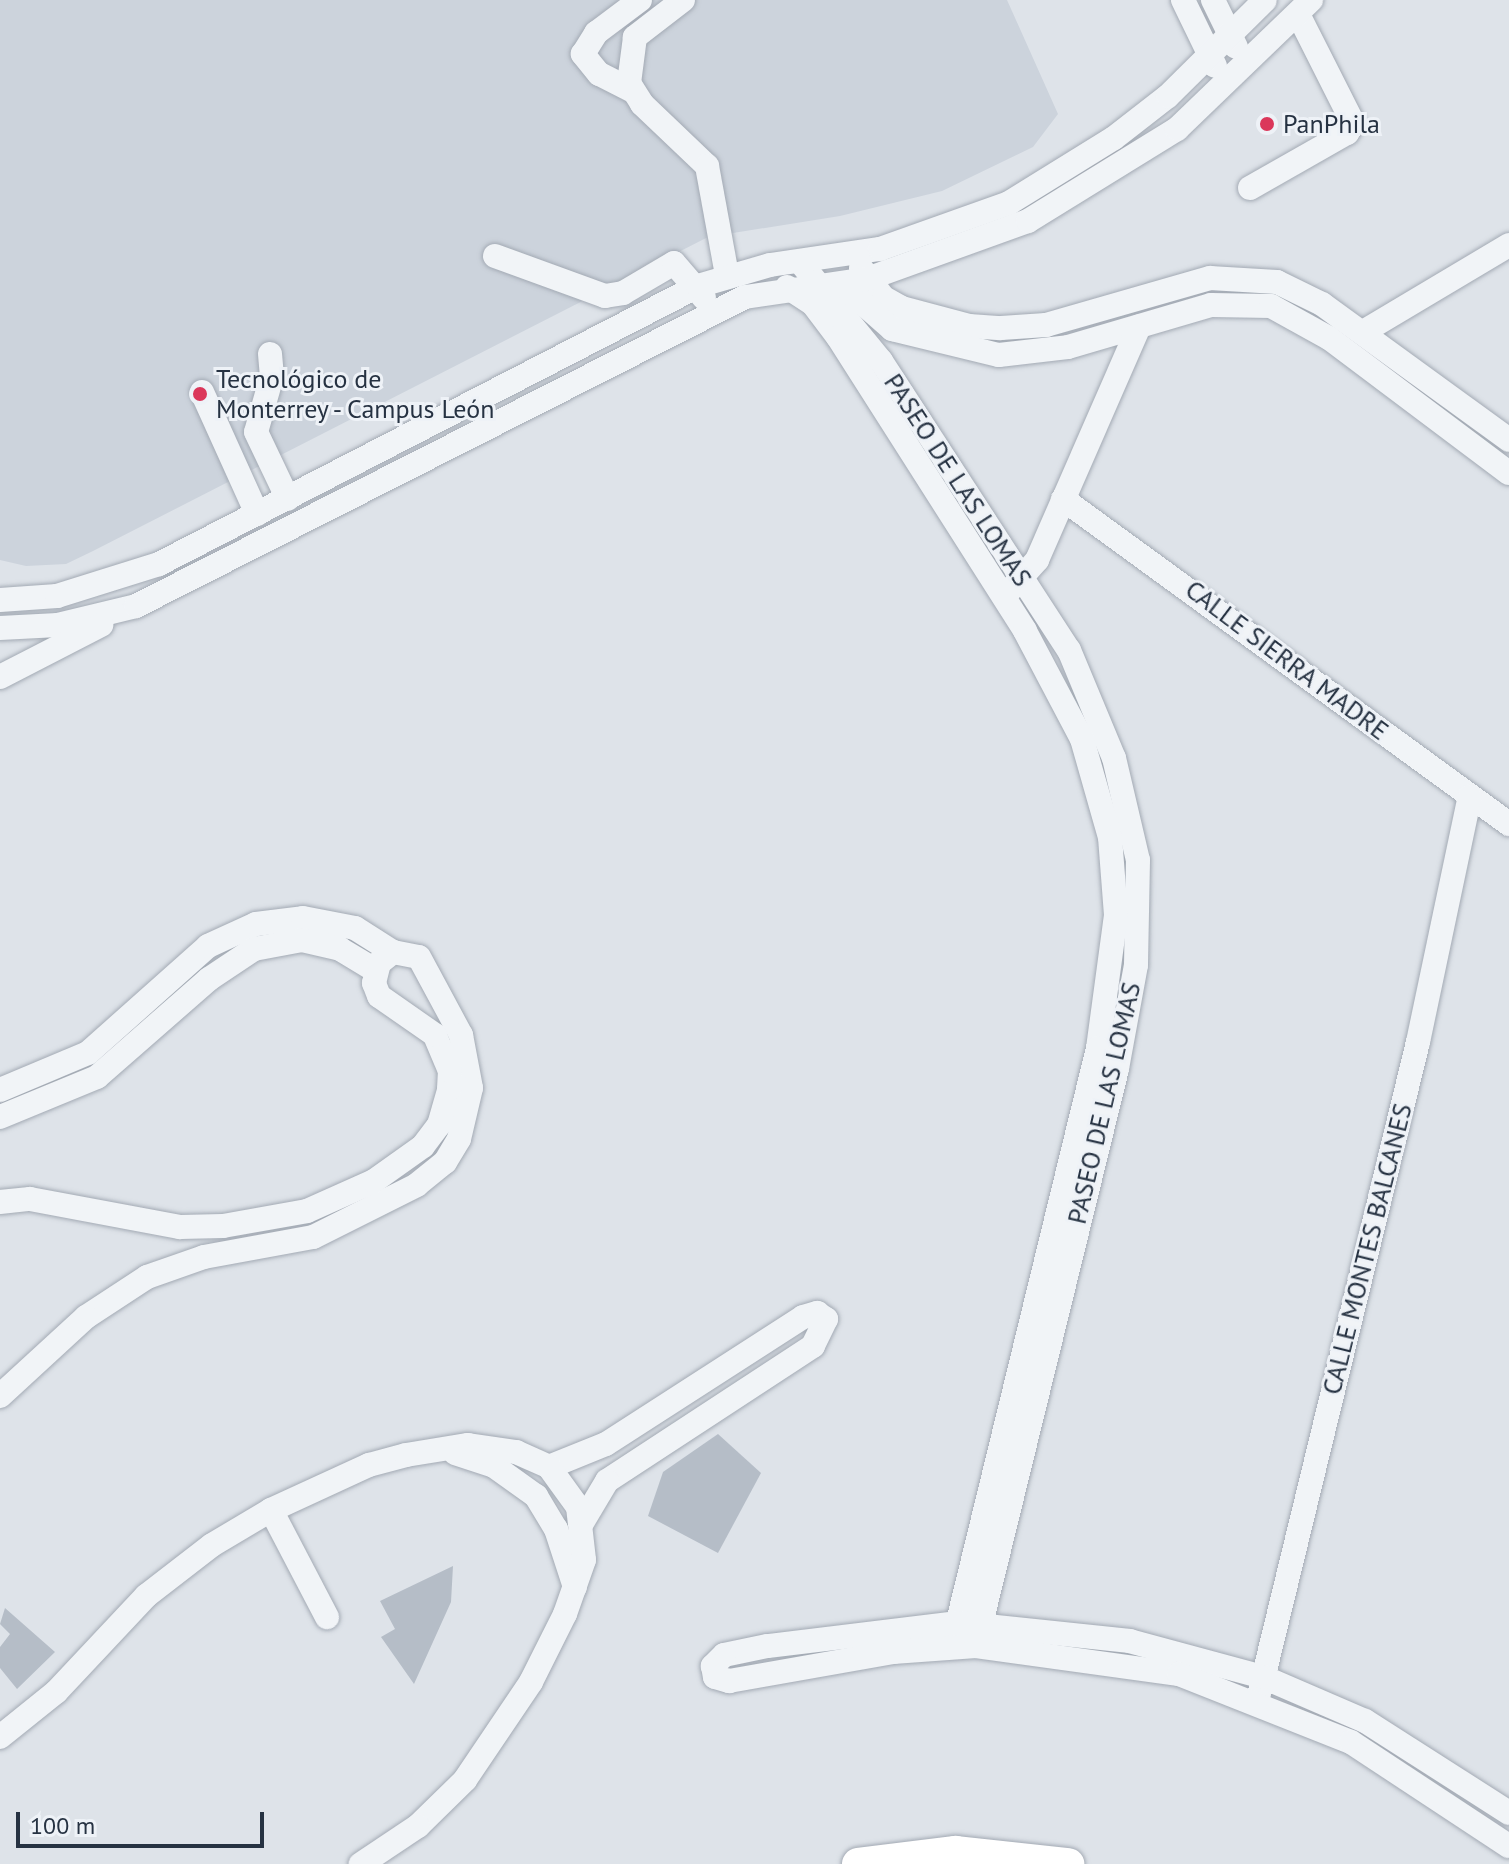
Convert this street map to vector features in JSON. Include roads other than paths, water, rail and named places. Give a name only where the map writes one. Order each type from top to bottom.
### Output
[{"type":"main road","points":[[858,1864],[955,1852],[1068,1864]]},
{"type":"street","points":[[640,0],[596,33],[583,54],[599,74],[633,91],[704,160],[714,188],[709,203],[727,275]]},
{"type":"street","points":[[633,91],[628,66],[635,37],[683,0]]},
{"type":"street","points":[[1183,0],[1206,56],[1238,75]]},
{"type":"street","points":[[1213,0],[1230,34],[1238,75]]},
{"type":"street","points":[[0,600],[96,587],[288,499],[698,286],[727,275],[853,254],[958,223],[1046,183],[1168,96],[1265,0]]},
{"type":"street","points":[[0,677],[713,313],[787,287],[845,283],[985,241],[1064,204],[1143,154],[1238,75],[1305,8],[1353,123],[1347,133],[1250,188]]},
{"type":"street","points":[[1363,332],[1509,245]]},
{"type":"street","points":[[845,283],[853,254]]},
{"type":"street","points":[[495,256],[605,296],[623,293],[674,263],[698,286],[713,313]]},
{"type":"street","points":[[826,259],[873,319],[964,351],[1042,352],[1225,303],[1290,313],[1509,473]]},
{"type":"street","name":"PASEO DE LAS LOMAS","points":[[800,262],[845,283],[881,361],[1088,689],[1114,758],[1138,860],[1136,965],[1096,1104],[967,1635]]},
{"type":"street","points":[[845,283],[902,308],[969,326],[1046,325],[1187,282],[1228,276],[1298,290],[1363,332],[1509,440]]},
{"type":"street","name":"PASEO DE LAS LOMAS","points":[[787,287],[813,304],[838,337],[1003,595],[1082,739],[1110,837],[1116,915],[1096,1104]]},
{"type":"street","points":[[964,351],[969,326]]},
{"type":"street","points":[[1003,595],[1022,580],[1063,499],[1139,326]]},
{"type":"street","points":[[270,354],[272,376],[256,436],[288,499]]},
{"type":"street","points":[[202,392],[224,451],[257,514]]},
{"type":"street","points":[[224,451],[256,436]]},
{"type":"street","name":"CALLE SIERRA MADRE","points":[[1063,499],[1509,824]]},
{"type":"street","points":[[0,628],[58,625],[136,606]]},
{"type":"street","name":"CALLE MONTES BALCANES","points":[[1258,1701],[1418,1042],[1470,796]]},
{"type":"street","points":[[0,1090],[88,1053],[184,964],[256,924],[303,918],[339,923],[393,952],[419,957],[429,981],[461,1035],[471,1088],[467,1120],[445,1162],[395,1199],[335,1229],[147,1277],[86,1317],[0,1396]]},
{"type":"street","points":[[0,1117],[97,1077],[209,979],[254,949],[302,940],[340,949],[375,970]]},
{"type":"street","points":[[375,970],[393,952]]},
{"type":"street","points":[[0,1202],[30,1199],[180,1227],[223,1226],[307,1211],[374,1181],[423,1146],[439,1125],[449,1089],[450,1071],[435,1035],[403,1007],[379,996],[375,970]]},
{"type":"street","points":[[403,1007],[421,999],[429,981]]},
{"type":"street","points":[[549,1467],[606,1444],[803,1317],[817,1313],[826,1319],[813,1346],[607,1481],[582,1523]]},
{"type":"street","points":[[0,1737],[56,1692],[146,1596],[212,1545],[271,1510],[369,1465],[438,1450],[501,1447],[549,1467],[572,1495],[582,1523],[584,1560],[575,1587],[545,1657],[482,1760],[448,1801],[361,1864]]},
{"type":"street","points":[[438,1450],[494,1466],[536,1496],[556,1529],[575,1587]]},
{"type":"street","points":[[271,1510],[327,1617]]},
{"type":"street","points":[[1507,1839],[1385,1761],[1258,1701],[1125,1663],[967,1635],[734,1681],[718,1680],[713,1670],[719,1658],[744,1650],[967,1635],[1130,1641],[1263,1677],[1398,1738],[1509,1813]]},
{"type":"place","name":"PanPhila","points":[[1267,124]]},
{"type":"place","name":"Tecnológico de Monterrey - Campus León","points":[[200,394]]}]
